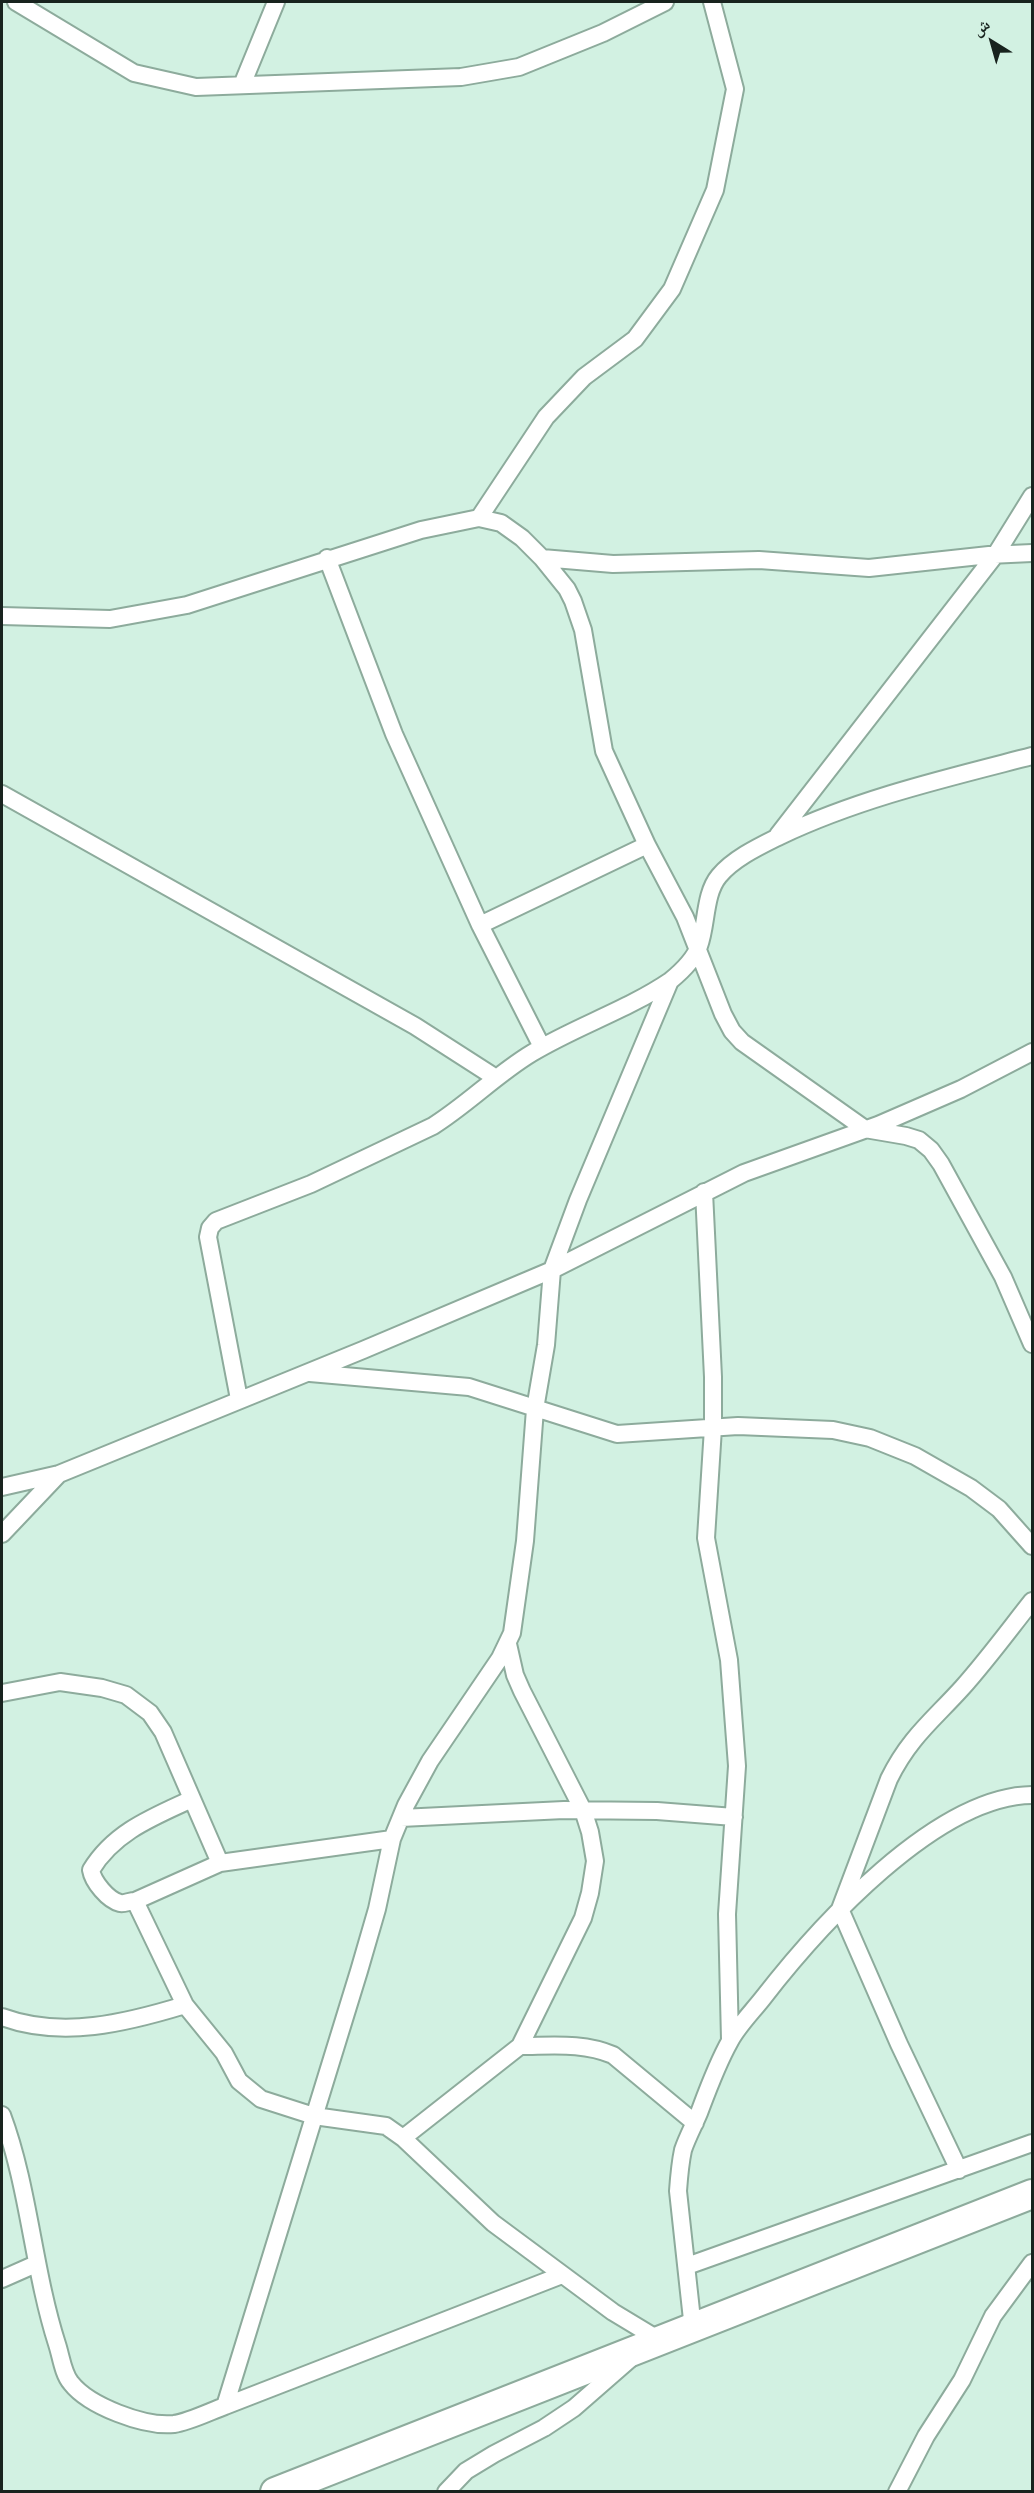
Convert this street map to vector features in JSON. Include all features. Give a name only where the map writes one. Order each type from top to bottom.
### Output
[{"type":"highway","points":[[275,2492],[1030,2197]]},
{"type":"street","points":[[16,2],[134,72],[196,87],[461,77],[519,67],[603,33],[665,2]]},
{"type":"street","points":[[242,85],[276,2]]},
{"type":"street","points":[[479,518],[546,417],[584,377],[635,339],[672,289],[715,190],[735,89],[712,2]]},
{"type":"street","points":[[775,838],[996,555],[1032,496]]},
{"type":"street","points":[[2,616],[110,620],[187,605],[327,558],[421,530],[479,518],[491,519],[509,528],[542,558],[567,589],[583,630],[604,752],[647,845],[699,948],[723,1014],[732,1031],[742,1042],[865,1130],[906,1136],[919,1140],[932,1150],[1003,1277],[1032,1344]]},
{"type":"street","points":[[542,558],[613,564],[759,560],[869,568],[1032,553]]},
{"type":"street","points":[[327,558],[394,734],[480,925],[542,1047]]},
{"type":"street","points":[[239,1399],[208,1237],[210,1228],[225,1216],[311,1184],[433,1126],[496,1078],[542,1047],[670,981],[682,971],[699,948],[712,892],[718,877],[730,866],[775,838],[816,819],[915,786],[1032,756]]},
{"type":"street","points":[[2,795],[416,1026],[496,1078]]},
{"type":"street","points":[[480,925],[647,845]]},
{"type":"street","points":[[225,2406],[377,1909],[392,1839],[430,1761],[508,1644],[514,1623],[523,1553],[552,1270],[578,1200],[670,981]]},
{"type":"street","points":[[2,1487],[58,1474],[552,1270],[704,1192],[764,1165],[865,1130],[961,1089],[1032,1052]]},
{"type":"street","points":[[704,1192],[713,1377],[713,1428],[706,1538],[729,1660],[737,1766],[727,1914],[730,2040]]},
{"type":"street","points":[[306,1372],[460,1386],[617,1434],[749,1426],[833,1430],[879,1442],[915,1456],[971,1488],[999,1509],[1032,1546]]},
{"type":"street","points":[[2,1534],[58,1474]]},
{"type":"street","points":[[959,2170],[898,2044],[840,1909],[889,1779],[899,1759],[911,1741],[976,1672],[1032,1601]]},
{"type":"street","points":[[403,2138],[520,2046],[583,1918],[590,1893],[595,1861],[591,1832],[584,1810],[518,1683],[508,1644]]},
{"type":"street","points":[[2,1693],[60,1682],[102,1688],[126,1695],[150,1713],[163,1732],[220,1863]]},
{"type":"street","points":[[693,2329],[678,2191],[684,2150],[730,2040],[781,1975],[840,1909],[886,1867],[936,1831],[987,1804],[1032,1795]]},
{"type":"street","points":[[192,1799],[124,1833],[98,1860],[91,1870],[93,1878],[112,1899],[121,1903],[135,1901],[220,1863],[392,1839]]},
{"type":"street","points":[[401,1818],[584,1810],[657,1811],[734,1817]]},
{"type":"street","points":[[135,1901],[185,2005],[224,2053],[239,2081],[261,2099],[314,2116],[386,2126],[403,2138],[493,2223],[613,2312],[651,2345],[574,2408],[544,2428],[466,2471],[446,2492]]},
{"type":"street","points":[[2,2017],[45,2027],[86,2028],[134,2019],[185,2005]]},
{"type":"street","points":[[520,2046],[582,2046],[597,2048],[613,2055],[694,2123]]},
{"type":"street","points":[[2,2115],[13,2144],[36,2264],[50,2321],[69,2382],[103,2407],[135,2419],[174,2424],[562,2275]]},
{"type":"street","points":[[687,2266],[1032,2143]]},
{"type":"street","points":[[897,2492],[927,2436],[970,2365],[993,2316],[1032,2263]]},
{"type":"street","points":[[2,2278],[36,2264]]}]
